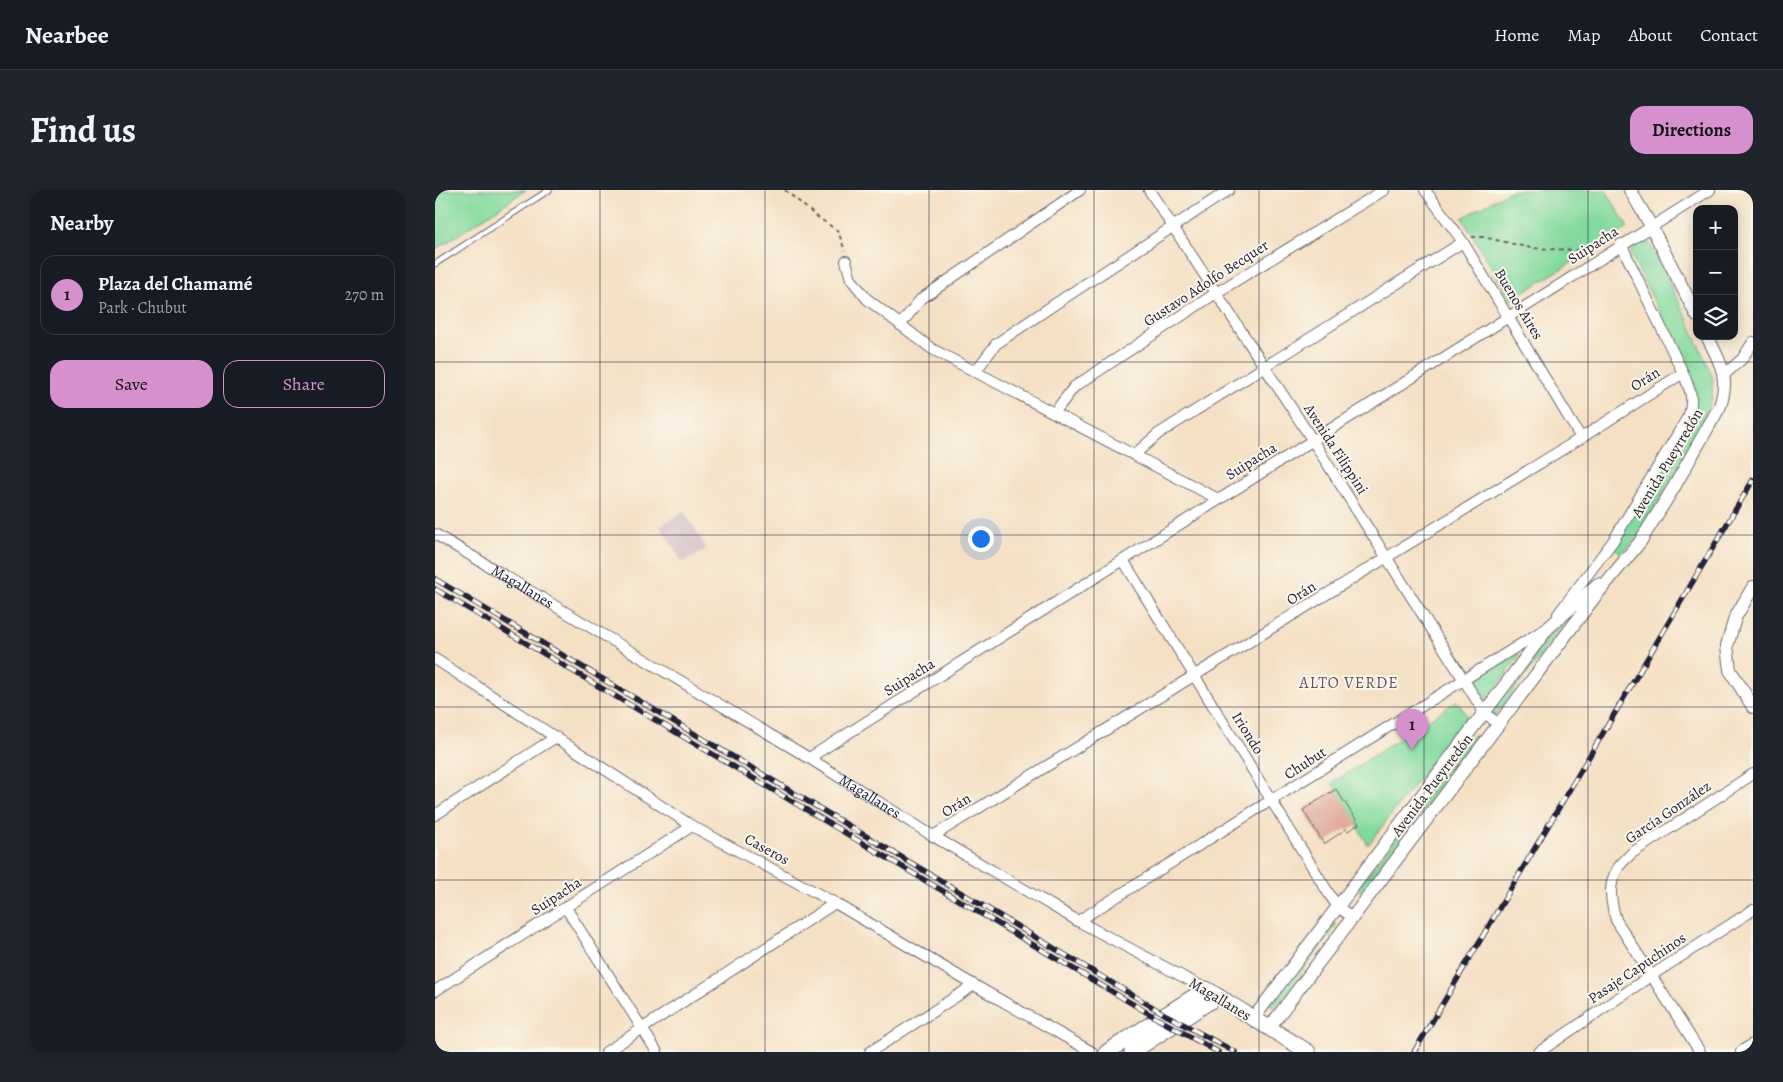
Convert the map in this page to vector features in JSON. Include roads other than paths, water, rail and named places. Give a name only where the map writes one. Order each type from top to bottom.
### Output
[{"type":"main road","name":"Magallanes","points":[[1212,993],[1307,1052]]},
{"type":"main road","points":[[1107,1052],[1212,993]]},
{"type":"main road","points":[[1132,1052],[1212,993]]},
{"type":"street","points":[[900,325],[921,299],[1080,190]]},
{"type":"street","name":"Avenida Filippini","points":[[1149,190],[1313,441],[1465,679],[1484,712],[1498,724]]},
{"type":"street","points":[[975,372],[997,344],[1229,190]]},
{"type":"street","name":"Gustavo Adolfo Becquer","points":[[1054,413],[1074,387],[1216,293],[1384,190]]},
{"type":"street","name":"Buenos Aires","points":[[1425,190],[1463,242],[1581,438]]},
{"type":"street","points":[[1630,190],[1651,226],[1693,308]]},
{"type":"street","name":"Suipacha","points":[[809,758],[1313,441],[1621,244],[1710,190]]},
{"type":"street","points":[[1134,456],[1158,434],[1463,242]]},
{"type":"street","points":[[1621,244],[1683,373]]},
{"type":"street","points":[[846,261],[851,280],[867,299],[932,349],[1218,500]]},
{"type":"street","points":[[1709,340],[1724,374],[1741,358],[1753,342]]},
{"type":"street","name":"Avenida Pueyrredón","points":[[1253,1019],[1618,533],[1689,415],[1692,404],[1691,392],[1683,373]]},
{"type":"street","name":"Orán","points":[[933,836],[1581,438],[1683,373]]},
{"type":"street","name":"Avenida Pueyrredón","points":[[1269,1028],[1498,724],[1622,562],[1640,542],[1720,406],[1724,394],[1724,374]]},
{"type":"street","name":"Magallanes","points":[[435,534],[1078,922],[1212,993]]},
{"type":"street","name":"Iriondo","points":[[1123,560],[1338,907],[1352,917]]},
{"type":"street","name":"Avenida Pueyrredón","points":[[1548,628],[1622,562]]},
{"type":"street","points":[[1753,588],[1735,618],[1727,646],[1729,670],[1753,707]]},
{"type":"street","name":"Chubut","points":[[1078,922],[1548,628]]},
{"type":"street","name":"Caseros","points":[[435,659],[693,826],[835,903],[1092,1052]]},
{"type":"street","points":[[435,815],[556,737]]},
{"type":"street","name":"García González","points":[[1652,975],[1616,920],[1611,904],[1611,886],[1617,869],[1632,853],[1753,774]]},
{"type":"street","name":"Suipacha","points":[[435,991],[693,826]]},
{"type":"street","points":[[606,1052],[835,903]]},
{"type":"street","points":[[565,908],[657,1052]]},
{"type":"street","name":"Pasaje Capuchinos","points":[[1539,1052],[1652,975],[1753,910]]},
{"type":"street","points":[[1652,975],[1700,1052]]},
{"type":"street","points":[[870,1052],[974,985]]},
{"type":"street","points":[[1742,1052],[1753,1045]]},
{"type":"lane","points":[[435,264],[549,190]]},
{"type":"railway","points":[[1414,1052],[1753,480]]},
{"type":"railway","points":[[435,579],[1166,1015],[1235,1052]]},
{"type":"railway","points":[[435,589],[1158,1019],[1218,1052]]},
{"type":"place","name":"Plaza del Chamamé","points":[[1412,750]]},
{"type":"district","name":"ALTO VERDE","points":[[1349,682]]}]
